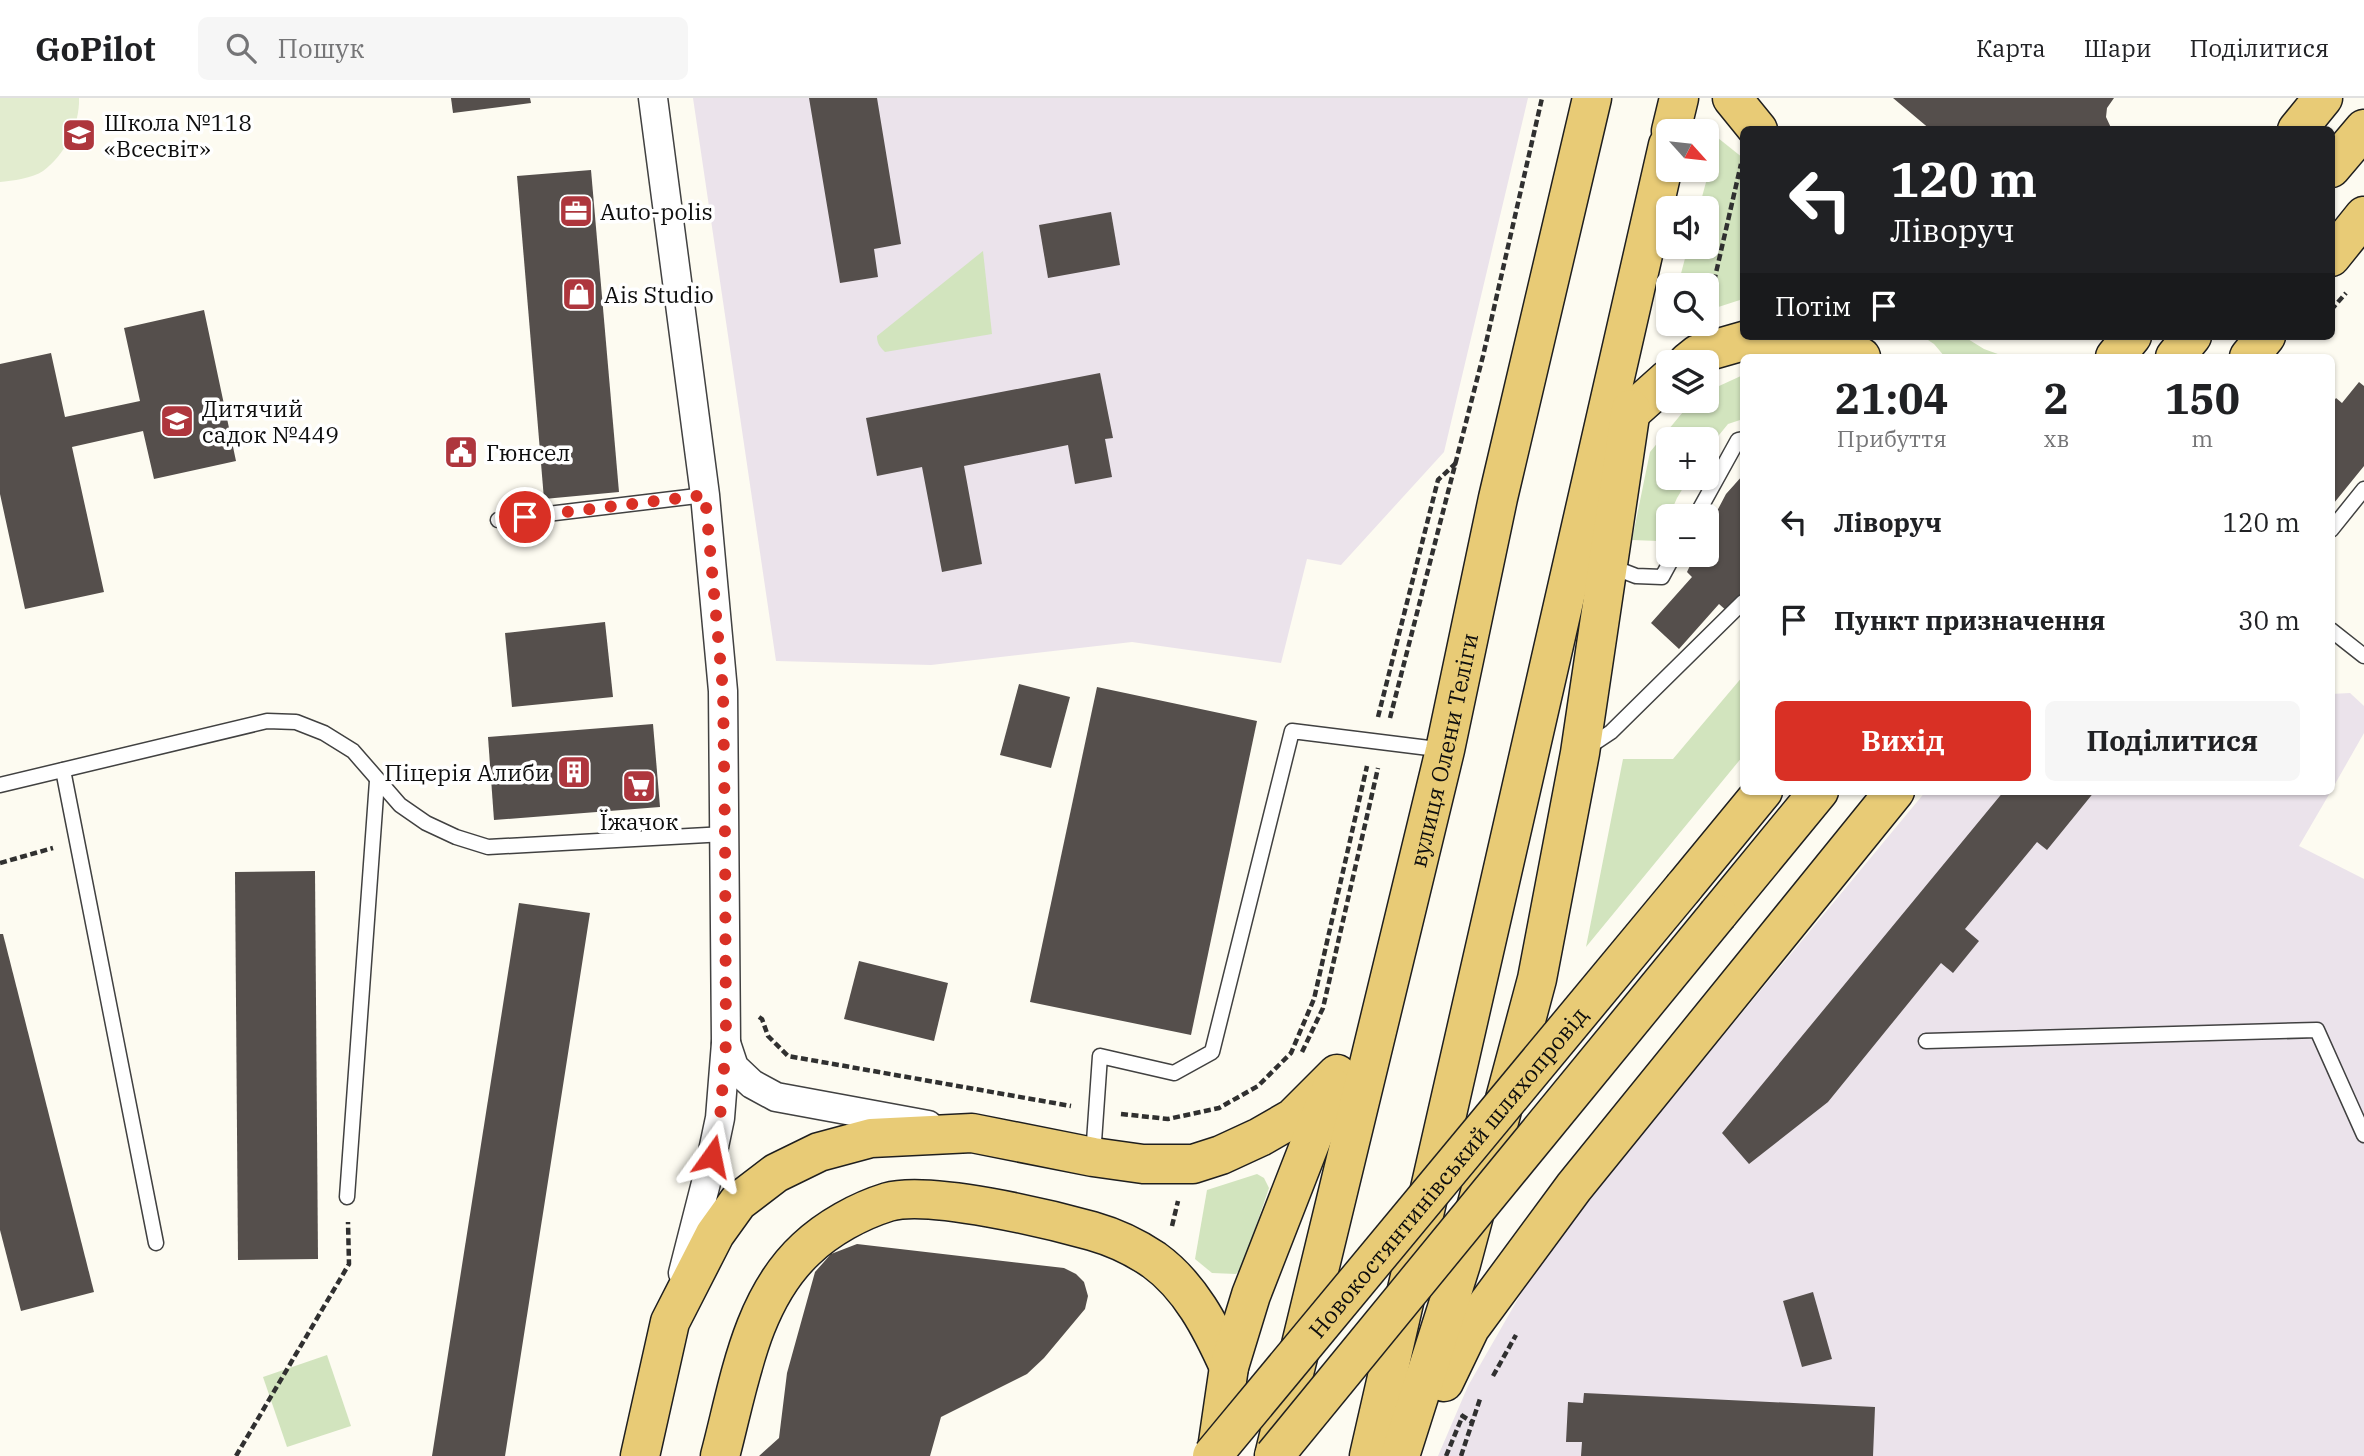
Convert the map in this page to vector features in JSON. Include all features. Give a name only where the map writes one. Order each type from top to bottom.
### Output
[{"type":"main road","name":"вулиця Олени Теліги","points":[[1274,1456],[1445,750],[1498,498],[1592,98]]},
{"type":"main road","points":[[1674,119],[1679,98]]},
{"type":"main road","points":[[1732,98],[1755,126]]},
{"type":"main road","points":[[2300,126],[2323,98]]},
{"type":"main road","points":[[2335,162],[2364,129]]},
{"type":"main road","points":[[1369,1456],[1659,182]]},
{"type":"main road","points":[[2335,252],[2362,222]]},
{"type":"main road","points":[[1400,1456],[1461,1264],[1536,979],[1580,753],[1608,565],[1630,413],[1647,232]]},
{"type":"main road","points":[[1712,350],[1747,340]]},
{"type":"main road","points":[[1820,340],[1833,341],[1856,354]]},
{"type":"main road","points":[[2117,354],[2129,340]]},
{"type":"main road","points":[[2177,354],[2189,340]]},
{"type":"main road","points":[[2251,354],[2263,340]]},
{"type":"main road","points":[[1630,413],[1656,390]]},
{"type":"main road","points":[[1214,1456],[1229,1367],[1255,1283],[1337,1074],[1445,750]]},
{"type":"main road","name":"Новокостянтинівський шляхопровід","points":[[1214,1456],[1760,795]]},
{"type":"main road","name":"Новокостянтинівський шляхопровід","points":[[1274,1456],[1816,795]]},
{"type":"main road","points":[[1408,1456],[1470,1328],[1566,1198],[1892,795]]},
{"type":"main road","points":[[640,1456],[670,1322],[715,1234],[738,1202],[776,1173],[819,1152],[871,1138],[972,1133],[1093,1157],[1143,1164],[1193,1164],[1222,1155],[1293,1118],[1337,1074]]},
{"type":"main road","points":[[720,1456],[761,1312],[781,1280],[806,1249],[839,1224],[890,1202],[929,1200],[1000,1210],[1092,1231],[1124,1242],[1154,1260],[1189,1295],[1212,1328],[1229,1367]]},
{"type":"street","points":[[653,98],[705,495],[723,691],[725,834],[725,1030],[718,1129],[670,1322]]},
{"type":"street","points":[[725,1030],[734,1067],[752,1084],[776,1097],[972,1133]]},
{"type":"lane","points":[[1703,504],[1740,440]]},
{"type":"lane","points":[[2335,525],[2364,489]]},
{"type":"lane","points":[[498,520],[705,495]]},
{"type":"lane","points":[[1608,565],[1636,576],[1662,578],[1668,567]]},
{"type":"lane","points":[[1580,753],[1611,732],[1740,604]]},
{"type":"lane","points":[[2335,633],[2364,656]]},
{"type":"lane","points":[[0,785],[267,721],[296,722],[324,733],[353,751],[400,805],[426,823],[456,837],[488,847],[725,834]]},
{"type":"lane","points":[[1093,1157],[1100,1056],[1174,1073],[1212,1052],[1292,731],[1445,750]]},
{"type":"lane","points":[[63,770],[156,1243]]},
{"type":"lane","points":[[347,1197],[377,781]]},
{"type":"lane","points":[[1926,1041],[2317,1030],[2364,1135]]},
{"type":"path","points":[[1300,1056],[1323,1008],[1378,741],[1456,463],[1542,98]]},
{"type":"path","points":[[1716,273],[1740,166]]},
{"type":"path","points":[[725,1030],[762,1017],[768,1036],[788,1056],[1097,1110],[1168,1119],[1219,1108],[1258,1086],[1291,1053],[1314,999],[1378,741],[1438,480],[1456,463]]},
{"type":"path","points":[[0,863],[77,841]]},
{"type":"path","points":[[1211,1117],[1244,1102]]},
{"type":"path","points":[[1154,1260],[1169,1238],[1180,1194],[1168,1119]]},
{"type":"path","points":[[236,1456],[349,1264],[347,1197]]},
{"type":"shaded area","points":[[693,98],[1528,98],[1444,452],[1341,565],[1307,559],[1281,663],[1132,642],[931,665],[776,661]]},
{"type":"shaded area","points":[[2350,693],[2364,706],[2364,733],[2335,784],[2335,694]]},
{"type":"shaded area","points":[[1923,795],[2329,795],[2299,846],[2364,879],[2364,1456],[1438,1456],[1468,1386],[1547,1248]]},
{"type":"green space","points":[[0,98],[79,98],[77,118],[70,138],[58,156],[43,171],[22,179],[0,182]]},
{"type":"green space","points":[[1719,139],[1740,156],[1740,300],[1719,307],[1719,273],[1681,273],[1685,259],[1719,259],[1719,196],[1702,196],[1706,182],[1719,182]]},
{"type":"green space","points":[[983,251],[992,334],[885,352],[879,345],[877,336]]},
{"type":"green space","points":[[1928,340],[1969,340],[1998,354],[1942,354]]},
{"type":"green space","points":[[1740,376],[1740,420],[1728,424],[1719,435],[1719,427],[1671,427],[1682,413],[1719,413],[1719,386]]},
{"type":"green space","points":[[1656,445],[1656,490],[1682,490],[1674,504],[1656,504],[1656,541],[1632,540],[1650,452]]},
{"type":"green space","points":[[1740,680],[1740,760],[1586,947],[1623,759],[1673,759]]},
{"type":"green space","points":[[1257,1174],[1264,1178],[1269,1188],[1242,1267],[1236,1274],[1212,1273],[1195,1259],[1207,1190]]},
{"type":"green space","points":[[327,1355],[351,1426],[287,1447],[263,1377]]},
{"type":"building","points":[[451,98],[530,98],[531,103],[453,113]]},
{"type":"building","points":[[809,98],[877,98],[901,244],[874,249],[878,277],[840,283]]},
{"type":"building","points":[[1893,98],[2114,98],[2107,108],[2106,117],[2110,126],[1926,126]]},
{"type":"building","points":[[591,170],[619,492],[544,499],[517,176]]},
{"type":"building","points":[[1111,212],[1120,265],[1048,278],[1039,225]]},
{"type":"building","points":[[204,310],[236,461],[154,479],[143,431],[72,447],[104,592],[25,609],[0,494],[0,364],[51,353],[65,417],[140,401],[124,328]]},
{"type":"building","points":[[1100,373],[1113,438],[1105,439],[1112,477],[1075,484],[1068,445],[964,466],[982,564],[942,572],[922,467],[877,476],[866,418]]},
{"type":"building","points":[[2359,382],[2364,386],[2364,466],[2335,502],[2335,399],[2342,403]]},
{"type":"building","points":[[1740,478],[1740,605],[1728,612],[1719,604],[1679,649],[1651,623],[1692,577],[1687,572],[1689,567],[1719,567],[1719,507],[1726,494]]},
{"type":"building","points":[[605,622],[613,697],[512,707],[505,633]]},
{"type":"building","points":[[1019,684],[1070,697],[1051,768],[1000,755]]},
{"type":"building","points":[[1097,687],[1257,721],[1191,1035],[1030,1002]]},
{"type":"building","name":"Піцерія Алиби","points":[[653,724],[660,807],[494,820],[488,737]]},
{"type":"building","points":[[2001,795],[2092,795],[2047,850],[2037,842],[1965,929],[1979,941],[1953,973],[1941,963],[1828,1102],[1749,1164],[1722,1133]]},
{"type":"building","points":[[315,871],[318,1259],[238,1260],[235,872]]},
{"type":"building","points":[[519,903],[590,913],[505,1456],[432,1456]]},
{"type":"building","points":[[0,934],[3,934],[94,1292],[21,1311],[0,1230]]},
{"type":"building","points":[[859,961],[948,983],[934,1041],[844,1019]]},
{"type":"building","points":[[857,1244],[1064,1268],[1084,1282],[1088,1296],[1085,1309],[1027,1374],[941,1417],[930,1456],[759,1456],[779,1438],[787,1373],[815,1272],[831,1254]]},
{"type":"building","points":[[1813,1292],[1832,1359],[1802,1367],[1783,1301]]},
{"type":"building","points":[[1584,1393],[1875,1407],[1873,1456],[1581,1456],[1582,1442],[1566,1442],[1568,1402],[1583,1403]]},
{"type":"place","name":"Школа №118 «Всесвіт»","points":[[79,135]]},
{"type":"place","name":"Auto-polis","points":[[576,211]]},
{"type":"place","name":"Ais Studio","points":[[579,294]]},
{"type":"place","name":"Дитячий садок №449","points":[[177,421]]},
{"type":"place","name":"Гюнсел","points":[[461,452]]},
{"type":"place","name":"Піцерія Алиби","points":[[574,772]]},
{"type":"place","name":"Їжачок","points":[[639,786]]},
{"type":"route","points":[[525,517],[705,495],[723,691],[725,834],[726,1043],[720,1118],[712,1156]]}]
